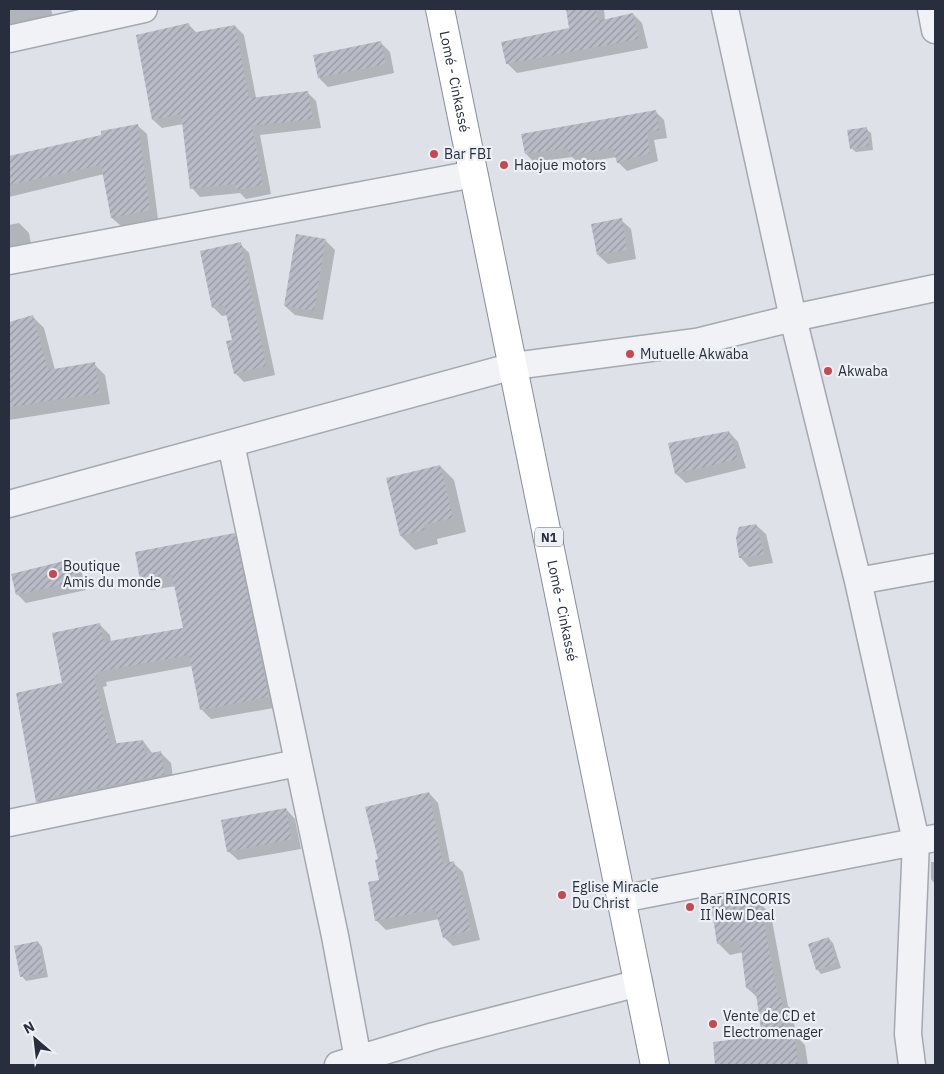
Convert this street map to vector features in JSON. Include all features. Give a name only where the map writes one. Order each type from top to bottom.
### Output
[{"type":"highway","name":"Lomé - Cinkassé","points":[[440,9],[656,1065]]},
{"type":"street","points":[[9,38],[144,9]]},
{"type":"street","points":[[725,9],[793,318],[858,582],[926,840],[908,1034],[912,1065]]},
{"type":"street","points":[[932,9],[935,30]]},
{"type":"street","points":[[9,261],[474,174]]},
{"type":"street","points":[[9,504],[514,366],[696,342],[793,318],[935,288]]},
{"type":"street","points":[[232,444],[297,763],[335,936],[348,1062],[434,1036],[639,982]]},
{"type":"street","points":[[858,582],[935,568]]},
{"type":"street","points":[[9,823],[297,763]]},
{"type":"street","points":[[622,899],[926,840]]},
{"type":"building","points":[[566,9],[596,9],[598,21],[633,13],[639,39],[506,64],[501,42],[569,28]]},
{"type":"building","points":[[189,23],[191,33],[235,25],[249,98],[308,91],[313,119],[252,126],[263,185],[236,190],[235,184],[190,189],[181,114],[152,120],[136,35]]},
{"type":"building","points":[[381,41],[386,64],[318,78],[313,55]]},
{"type":"building","points":[[656,110],[659,130],[647,132],[650,153],[617,163],[613,148],[569,156],[568,148],[525,154],[521,134]]},
{"type":"building","points":[[138,124],[150,210],[111,218],[101,165],[9,185],[9,156],[101,135],[101,131]]},
{"type":"building","points":[[867,127],[869,146],[850,149],[847,130]]},
{"type":"building","points":[[622,218],[627,250],[597,255],[591,224]]},
{"type":"building","points":[[296,234],[326,239],[314,311],[284,306]]},
{"type":"building","points":[[241,242],[266,366],[234,374],[226,341],[232,340],[224,305],[212,308],[200,251]]},
{"type":"building","points":[[33,315],[48,370],[95,362],[100,393],[9,407],[9,322]]},
{"type":"building","points":[[729,431],[738,459],[675,474],[668,443]]},
{"type":"building","points":[[440,465],[453,518],[424,525],[425,530],[400,536],[386,478]]},
{"type":"building","points":[[756,524],[764,554],[739,558],[736,538],[739,527]]},
{"type":"building","points":[[235,533],[269,697],[200,710],[189,655],[97,672],[97,676],[94,677],[110,744],[143,740],[145,754],[161,751],[164,775],[55,796],[55,798],[36,802],[16,693],[62,683],[52,633],[100,623],[104,642],[183,628],[172,575],[140,580],[135,552]]},
{"type":"building","points":[[72,559],[77,581],[16,595],[11,574]]},
{"type":"building","points":[[429,792],[443,864],[454,861],[471,930],[443,938],[435,909],[375,921],[368,882],[379,880],[375,860],[378,859],[365,807]]},
{"type":"building","points":[[286,808],[292,839],[227,852],[221,820]]},
{"type":"building","points":[[731,894],[733,907],[760,902],[778,997],[781,997],[786,1033],[794,1032],[798,1065],[715,1065],[713,1042],[762,1036],[755,987],[746,988],[740,940],[717,944],[710,897]]},
{"type":"building","points":[[829,937],[837,963],[816,970],[808,944]]},
{"type":"building","points":[[38,941],[44,973],[20,977],[14,946]]},
{"type":"place","name":"Bar FBI","points":[[434,154]]},
{"type":"place","name":"Haojue motors","points":[[504,165]]},
{"type":"place","name":"Mutuelle Akwaba","points":[[630,354]]},
{"type":"place","name":"Akwaba","points":[[828,371]]},
{"type":"place","name":"Boutique Amis du monde","points":[[53,574]]},
{"type":"place","name":"Eglise Miracle Du Christ","points":[[562,895]]},
{"type":"place","name":"Bar RINCORIS II New Deal","points":[[690,907]]},
{"type":"place","name":"Vente de CD et Electromenager","points":[[713,1024]]}]
